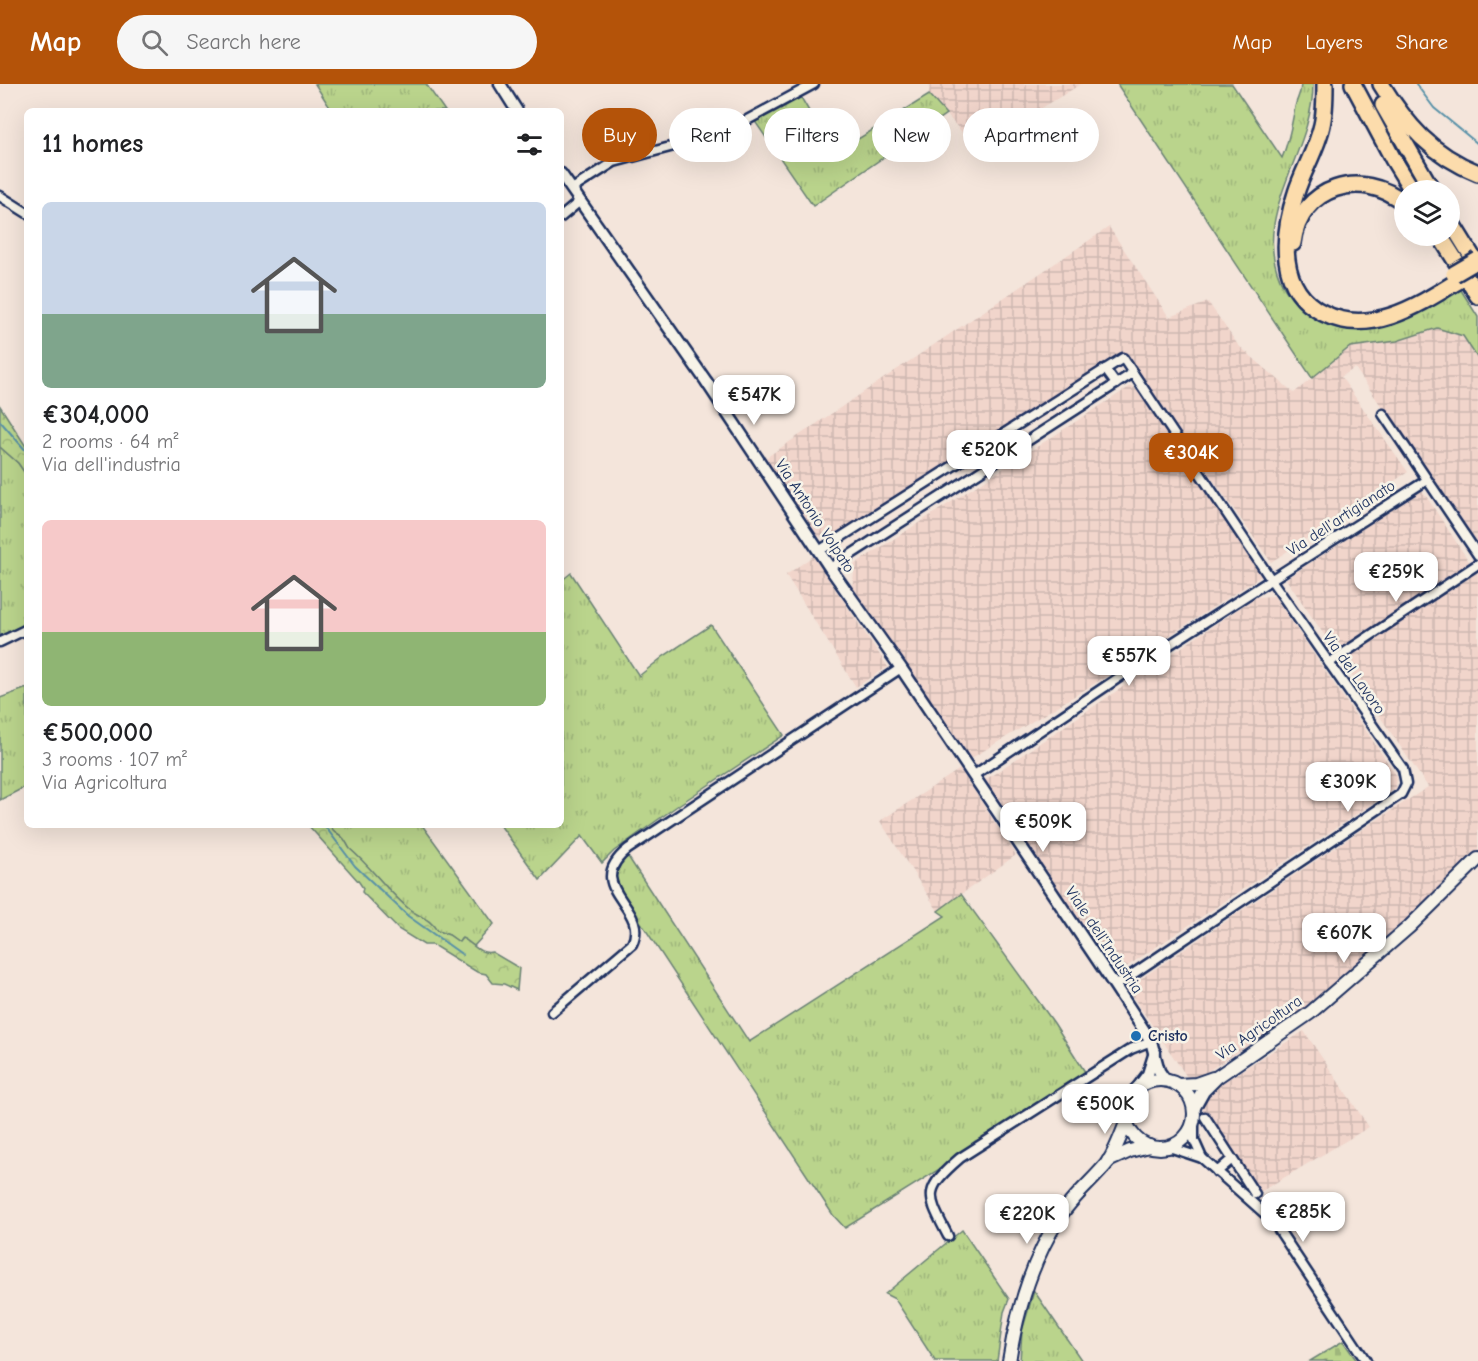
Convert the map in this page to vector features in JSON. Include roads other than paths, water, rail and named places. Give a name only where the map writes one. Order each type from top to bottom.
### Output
[{"type":"highway","points":[[1325,84],[1322,125],[1312,157],[1296,191],[1285,236],[1288,272],[1299,295],[1319,312],[1330,317],[1346,321],[1383,319],[1402,312],[1456,273],[1478,267],[1460,237]]},
{"type":"highway","points":[[1353,84],[1406,180]]},
{"type":"highway","points":[[1371,84],[1426,180]]},
{"type":"highway","points":[[1381,84],[1398,112],[1418,134],[1439,153],[1478,173]]},
{"type":"highway","points":[[1394,197],[1383,190],[1358,184],[1341,186],[1317,198],[1299,221],[1293,240],[1295,272],[1305,290],[1319,303],[1348,315],[1367,315],[1387,311],[1402,305],[1478,260]]},
{"type":"highway","points":[[1439,246],[1456,273],[1478,296]]},
{"type":"highway","points":[[1444,246],[1456,273]]},
{"type":"main road","name":"Via Agricoltura","points":[[1197,1115],[1203,1091],[1217,1077],[1310,1013],[1409,927],[1478,859]]},
{"type":"main road","name":"Via Agricoltura","points":[[1178,1085],[1196,1084],[1217,1077]]},
{"type":"main road","points":[[1009,1361],[1019,1306],[1027,1281],[1059,1216],[1108,1161],[1127,1120],[1128,1103],[1132,1095],[1147,1083],[1166,1081],[1178,1085],[1191,1099],[1197,1115],[1185,1137],[1169,1147],[1159,1148],[1149,1146],[1134,1136],[1127,1120]]},
{"type":"main road","points":[[1108,1161],[1149,1146]]},
{"type":"street","points":[[500,84],[515,108]]},
{"type":"street","points":[[572,189],[614,162],[704,138],[736,126],[814,84]]},
{"type":"street","name":"Via Antonio Volpato","points":[[564,178],[706,381],[830,568],[901,668]]},
{"type":"street","points":[[0,196],[24,211]]},
{"type":"street","points":[[564,214],[580,201]]},
{"type":"street","points":[[819,551],[1124,358],[1133,373],[830,568]]},
{"type":"street","points":[[1105,369],[1116,384]]},
{"type":"street","name":"Via del Lavoro","points":[[1115,986],[1401,794],[1406,784],[1403,769],[1133,373]]},
{"type":"street","points":[[1383,414],[1478,555]]},
{"type":"street","name":"Via dell'artigianato","points":[[1272,580],[1427,480]]},
{"type":"street","points":[[1329,663],[1478,564]]},
{"type":"street","points":[[974,775],[1133,668],[1272,580]]},
{"type":"street","points":[[0,642],[24,630]]},
{"type":"street","points":[[552,1012],[632,944],[637,934],[636,926],[614,888],[611,878],[616,858],[901,668]]},
{"type":"street","name":"Viale dell'Industria","points":[[901,668],[1151,1041],[1159,1071],[1166,1081]]},
{"type":"street","points":[[948,1236],[932,1204],[931,1193],[936,1181],[944,1172],[960,1158],[1131,1049],[1151,1041]]},
{"type":"street","points":[[1132,1095],[1148,1074],[1155,1052]]},
{"type":"street","points":[[1197,1115],[1194,1140],[1202,1158],[1273,1221],[1366,1361]]},
{"type":"street","points":[[1197,1115],[1232,1159],[1255,1194]]},
{"type":"street","points":[[1169,1147],[1202,1158]]},
{"type":"street","points":[[1217,1172],[1232,1159]]},
{"type":"waterway","points":[[1416,84],[1434,108],[1478,144]]},
{"type":"waterway","points":[[0,421],[24,449]]},
{"type":"waterway","points":[[326,828],[355,866],[408,916],[463,955]]},
{"type":"place","name":"Cristo","points":[[1136,1036]]}]
